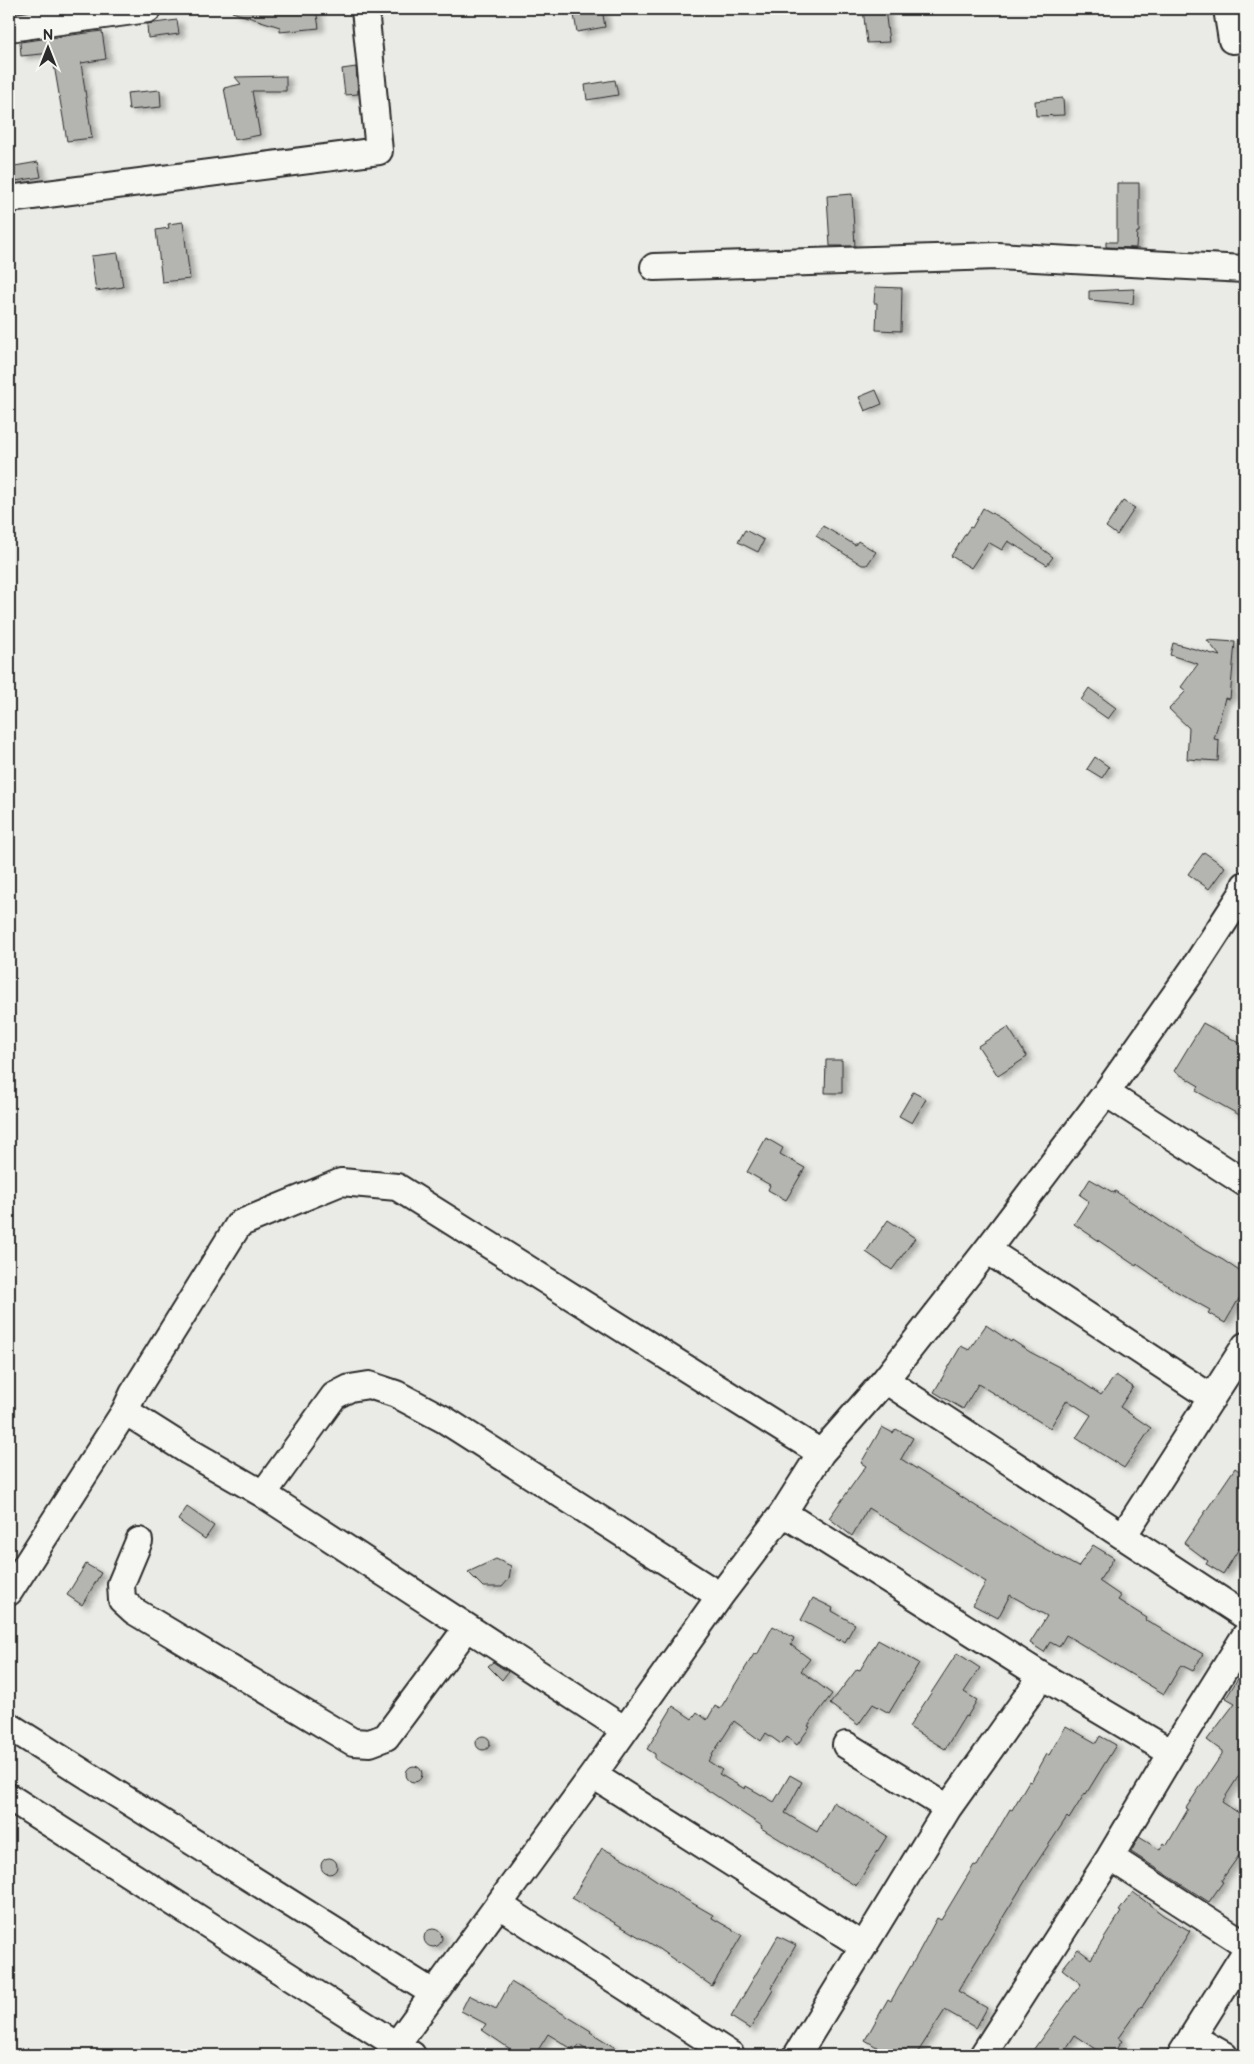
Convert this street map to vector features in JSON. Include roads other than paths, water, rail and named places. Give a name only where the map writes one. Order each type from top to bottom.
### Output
[{"type":"street","points":[[9,28],[148,9]]},
{"type":"street","points":[[9,199],[379,150],[365,9]]},
{"type":"street","points":[[1227,9],[1232,40],[1245,39]]},
{"type":"street","points":[[654,267],[997,256],[1245,269]]},
{"type":"street","points":[[9,1797],[399,2052],[433,1993],[593,1775],[720,1596],[782,1513],[822,1454],[885,1380],[987,1250],[1106,1093],[1194,968],[1244,891],[1245,885]]},
{"type":"street","points":[[1106,1093],[1245,1183]]},
{"type":"street","points":[[9,1592],[124,1411],[239,1224],[341,1182],[397,1187],[822,1454]]},
{"type":"street","points":[[987,1250],[1212,1398]]},
{"type":"street","points":[[1123,1536],[1245,1346]]},
{"type":"street","points":[[885,1380],[1245,1616]]},
{"type":"street","points":[[264,1494],[334,1396],[350,1388],[369,1385],[396,1394],[445,1420],[720,1596]]},
{"type":"street","points":[[124,1411],[188,1451],[264,1494],[625,1730]]},
{"type":"street","points":[[782,1513],[1042,1676],[1172,1753]]},
{"type":"street","points":[[139,1541],[120,1584],[122,1600],[134,1611],[353,1742],[370,1743],[386,1737],[467,1628]]},
{"type":"street","points":[[983,2055],[1110,1857],[1245,1636]]},
{"type":"street","points":[[797,2055],[948,1808],[1042,1676]]},
{"type":"street","points":[[9,1726],[433,1993]]},
{"type":"street","points":[[846,1745],[948,1808]]},
{"type":"street","points":[[593,1775],[863,1946]]},
{"type":"street","points":[[1110,1857],[1245,1944]]},
{"type":"street","points":[[499,1905],[731,2055]]},
{"type":"street","points":[[1224,2055],[1186,2046],[1245,1952]]}]
